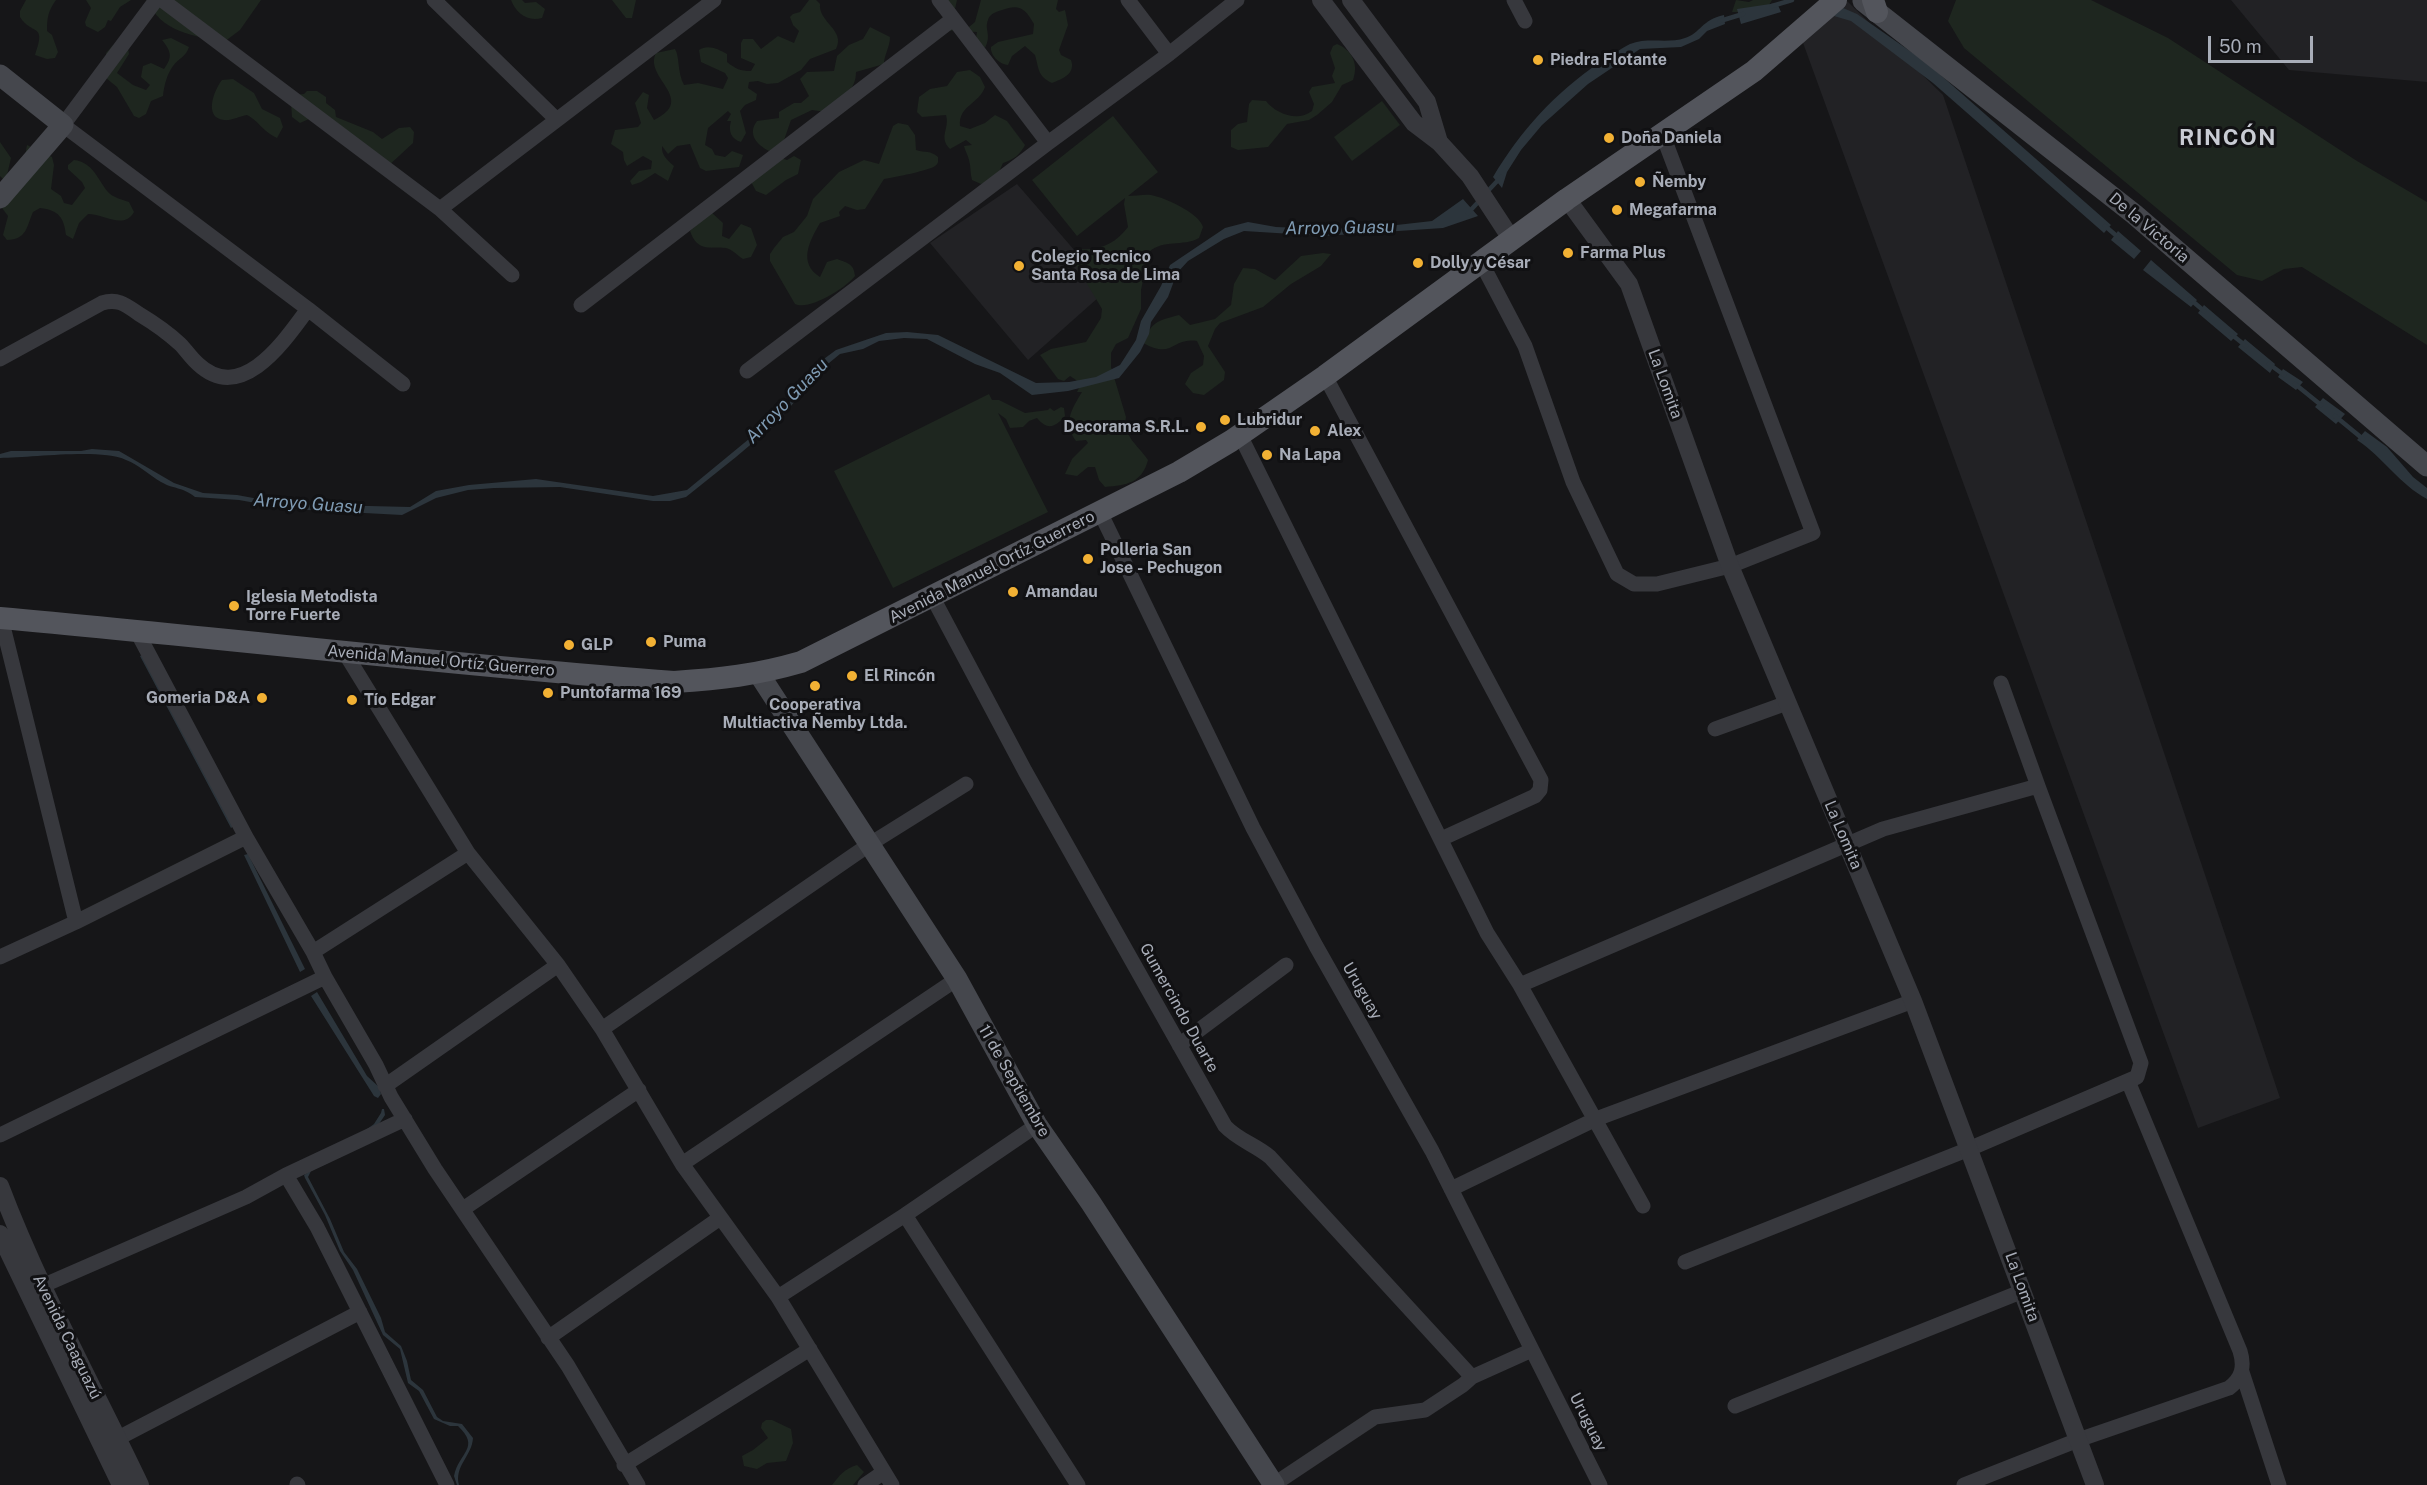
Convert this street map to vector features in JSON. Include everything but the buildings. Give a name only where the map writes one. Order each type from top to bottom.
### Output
[{"type":"main road","name":"Avenida Manuel Ortíz Guerrero","points":[[0,618],[345,653],[674,682],[759,674],[801,662],[933,598],[1179,472],[1240,435],[1325,376],[1567,199],[1754,71],[1836,0]]},
{"type":"main road","name":"De la Victoria","points":[[1871,4],[2134,214],[2427,466]]},
{"type":"main road","points":[[0,75],[63,125],[0,198]]},
{"type":"main road","name":"11 de Septiembre","points":[[759,674],[957,979],[1037,1125],[1091,1203],[1274,1485]]},
{"type":"street","points":[[156,0],[63,125],[308,309],[403,384]]},
{"type":"street","points":[[162,0],[440,209],[512,274]]},
{"type":"street","points":[[434,0],[556,119]]},
{"type":"street","points":[[440,209],[714,0]]},
{"type":"street","points":[[939,0],[1048,143]]},
{"type":"street","points":[[1128,0],[1169,54]]},
{"type":"street","points":[[747,371],[1169,54],[1237,0]]},
{"type":"street","points":[[1321,0],[1414,123],[1439,142],[1470,176],[1512,240]]},
{"type":"street","points":[[1351,0],[1427,102],[1439,142]]},
{"type":"street","points":[[1514,0],[1525,21]]},
{"type":"street","points":[[581,305],[953,19]]},
{"type":"street","points":[[1482,262],[1525,346],[1573,482],[1617,574],[1634,584],[1657,584],[1730,566],[1812,534],[1662,133]]},
{"type":"street","name":"La Lomita","points":[[1567,199],[1629,284],[1730,566],[1913,1001],[2096,1485]]},
{"type":"street","points":[[0,359],[111,300],[120,301],[163,329],[199,365],[213,375],[229,378],[242,375],[258,367],[278,349],[308,309]]},
{"type":"street","points":[[1325,376],[1541,780],[1540,790],[1535,796],[1441,839]]},
{"type":"street","points":[[1240,435],[1487,933],[1520,985],[1643,1206]]},
{"type":"street","name":"Uruguay","points":[[1100,512],[1252,828],[1432,1151],[1600,1485]]},
{"type":"street","name":"Gumercindo Duarte","points":[[933,598],[1025,771],[1225,1126],[1233,1134],[1270,1157],[1472,1377]]},
{"type":"street","points":[[0,618],[76,922]]},
{"type":"street","points":[[136,630],[246,837],[313,952],[385,1086],[435,1169],[568,1366],[624,1465],[638,1485]]},
{"type":"street","points":[[345,653],[468,853],[558,965],[602,1029],[682,1164],[778,1297],[888,1479],[865,1485]]},
{"type":"street","points":[[1684,1262],[1969,1149],[2137,1077],[2141,1063],[2001,683]]},
{"type":"street","points":[[1715,729],[1787,703]]},
{"type":"street","points":[[602,1029],[870,844],[966,784]]},
{"type":"street","points":[[1520,985],[1883,829],[2038,786]]},
{"type":"street","points":[[0,957],[76,922],[246,837]]},
{"type":"street","points":[[313,952],[468,853]]},
{"type":"street","points":[[385,1086],[558,965]]},
{"type":"street","points":[[1179,1045],[1286,965]]},
{"type":"street","points":[[0,1135],[325,977]]},
{"type":"street","points":[[682,1164],[957,979]]},
{"type":"street","points":[[1451,1189],[1596,1119],[1913,1001]]},
{"type":"street","points":[[1964,1485],[2078,1440],[2229,1388],[2237,1382],[2242,1372],[2243,1360],[2240,1351],[2128,1081]]},
{"type":"street","points":[[463,1209],[639,1090]]},
{"type":"street","points":[[42,1286],[246,1197],[286,1175],[405,1119]]},
{"type":"street","points":[[778,1297],[905,1215],[1037,1125]]},
{"type":"street","points":[[286,1175],[317,1227],[447,1485]]},
{"type":"street","name":"Avenida Caaguazú","points":[[0,1186],[109,1442],[121,1485]]},
{"type":"street","points":[[905,1215],[1078,1485]]},
{"type":"street","points":[[548,1338],[720,1218]]},
{"type":"street","name":"Avenida Caaguazú","points":[[0,1234],[109,1442],[140,1485]]},
{"type":"street","points":[[1735,1406],[2023,1291]]},
{"type":"street","points":[[109,1442],[360,1312]]},
{"type":"street","points":[[624,1465],[810,1349]]},
{"type":"street","points":[[1274,1485],[1375,1417],[1425,1410],[1472,1377],[1532,1350]]},
{"type":"street","points":[[2242,1372],[2279,1485]]},
{"type":"shaded area","points":[[26,0],[56,0],[50,11],[47,26],[47,31],[52,35],[58,52],[55,58],[47,59],[35,55],[39,33],[20,17],[20,11]]},
{"type":"shaded area","points":[[86,0],[131,0],[120,7],[111,21],[108,20],[105,27],[98,32],[86,26],[85,22],[91,8]]},
{"type":"shaded area","points":[[148,0],[261,0],[240,30],[224,42],[190,35],[169,26],[153,11]]},
{"type":"shaded area","points":[[511,0],[522,0],[525,3],[536,2],[545,9],[542,18],[532,19],[523,15]]},
{"type":"shaded area","points":[[612,0],[636,0],[632,18],[626,18]]},
{"type":"shaded area","points":[[809,0],[816,0],[820,4],[823,16],[835,31],[838,42],[836,49],[810,59],[801,70],[778,83],[749,82],[748,88],[757,94],[756,100],[745,105],[740,111],[746,133],[741,142],[731,134],[731,121],[727,121],[731,114],[728,111],[708,128],[705,145],[712,149],[715,155],[725,157],[732,151],[743,155],[739,167],[706,171],[700,168],[690,144],[677,146],[668,154],[662,146],[667,160],[674,166],[668,181],[655,173],[632,185],[630,181],[639,171],[651,169],[652,161],[643,156],[627,166],[623,152],[611,144],[615,130],[638,127],[641,123],[635,103],[643,92],[649,95],[647,108],[654,120],[666,112],[671,104],[671,96],[656,71],[654,62],[656,53],[675,49],[684,85],[698,83],[723,89],[728,78],[725,73],[701,62],[699,50],[706,47],[717,49],[727,54],[727,62],[733,66],[751,71],[755,64],[741,58],[743,39],[753,39],[761,49],[778,36],[794,43],[799,31],[793,25],[790,17],[800,12]]},
{"type":"shaded area","points":[[935,0],[957,0],[955,9],[965,27],[969,27],[975,22],[981,0],[1058,0],[1056,9],[1059,12],[1065,10],[1068,25],[1059,50],[1061,55],[1071,60],[1072,69],[1064,78],[1052,83],[1044,78],[1039,71],[1035,55],[1025,46],[1012,56],[1008,65],[998,61],[991,47],[998,42],[1033,34],[1034,24],[1024,10],[1016,7],[992,14],[987,24],[988,39],[985,48],[976,39],[977,32],[942,30],[944,18]]},
{"type":"shaded area","points":[[1736,0],[1749,2],[1772,0],[1765,12],[1732,12]]},
{"type":"shaded area","points":[[1956,0],[2091,0],[2168,38],[2357,161],[2427,202],[2427,345],[2302,267],[2284,269],[2262,281],[2237,275],[1964,48],[1948,21]]},
{"type":"shaded area","points":[[2231,0],[2427,0],[2427,82],[2289,70]]},
{"type":"shaded area","points":[[1847,1],[1943,95],[2280,1098],[2198,1128],[1802,40]]},
{"type":"shaded area","points":[[1777,3],[1781,12],[1741,24],[1737,9]]},
{"type":"shaded area","points":[[1843,8],[1857,14],[1927,63],[2111,225],[2104,233],[1933,83],[1851,21],[1834,16]]},
{"type":"shaded area","points":[[1724,15],[1725,24],[1707,31],[1699,39],[1681,47],[1640,49],[1588,84],[1542,125],[1521,150],[1507,172],[1502,188],[1493,177],[1527,128],[1553,100],[1599,63],[1630,44],[1685,38],[1710,20]]},
{"type":"shaded area","points":[[870,27],[890,37],[884,64],[856,72],[850,90],[826,112],[812,110],[791,120],[783,143],[769,151],[761,146],[753,135],[757,121],[779,118],[779,112],[794,103],[801,103],[809,96],[800,79],[807,72],[834,71],[837,56],[849,45],[863,39]]},
{"type":"shaded area","points":[[171,38],[189,47],[188,50],[171,69],[163,96],[151,101],[146,114],[139,118],[134,116],[117,87],[106,78],[106,53],[113,45],[128,48],[129,54],[117,73],[133,85],[146,90],[150,85],[141,77],[143,66],[151,63],[164,69],[170,54],[162,40]]},
{"type":"shaded area","points":[[1337,44],[1347,50],[1353,58],[1355,74],[1353,80],[1342,85],[1332,102],[1309,120],[1287,124],[1268,147],[1238,150],[1231,147],[1231,130],[1238,124],[1247,122],[1249,104],[1252,100],[1266,101],[1275,110],[1288,115],[1300,116],[1312,111],[1314,104],[1309,92],[1312,87],[1335,83],[1332,76],[1335,68],[1330,53],[1333,46]]},
{"type":"shaded area","points":[[970,70],[980,77],[985,87],[982,93],[965,109],[960,119],[960,126],[970,129],[985,123],[995,115],[1007,121],[1025,145],[1016,157],[1003,163],[995,181],[981,184],[972,180],[970,163],[964,146],[972,145],[966,140],[950,149],[947,145],[945,141],[946,115],[922,117],[917,112],[919,97],[930,89],[947,86],[957,72]]},
{"type":"shaded area","points":[[233,79],[254,93],[262,109],[280,118],[283,127],[277,138],[247,115],[224,120],[214,114],[212,103],[219,85],[222,80]]},
{"type":"shaded area","points":[[307,91],[317,91],[326,97],[326,103],[335,110],[336,117],[373,132],[382,139],[399,128],[410,127],[414,132],[413,143],[386,168],[309,119],[300,123],[292,117],[291,103],[295,95],[304,94]]},
{"type":"shaded area","points":[[1382,101],[1400,125],[1352,161],[1334,137]]},
{"type":"shaded area","points":[[1113,116],[1158,172],[1128,196],[1148,195],[1165,199],[1189,212],[1203,227],[1199,238],[1193,241],[1167,244],[1149,252],[1141,290],[1141,309],[1128,338],[1116,344],[1111,353],[1111,367],[1126,417],[1126,430],[1148,460],[1138,478],[1127,484],[1105,487],[1099,480],[1095,467],[1088,467],[1077,476],[1065,474],[1072,459],[1088,443],[1086,440],[1076,441],[1069,422],[1082,392],[1077,392],[1080,386],[1070,376],[1064,381],[1058,379],[1040,355],[1051,349],[1086,342],[1101,318],[1102,309],[1073,260],[1080,249],[1094,249],[1107,245],[1123,233],[1128,227],[1125,198],[1077,236],[1032,180]]},
{"type":"shaded area","points":[[898,123],[908,125],[915,135],[916,150],[930,152],[938,157],[937,164],[926,170],[884,179],[865,209],[857,210],[845,206],[839,212],[840,216],[820,223],[809,245],[807,259],[809,265],[820,277],[827,262],[837,259],[852,266],[855,276],[836,292],[818,301],[809,304],[795,304],[770,261],[770,254],[783,237],[794,232],[807,216],[813,199],[839,172],[864,160],[879,164],[893,126]]},
{"type":"shaded area","points":[[0,142],[11,158],[7,175],[25,156],[27,145],[52,157],[54,165],[51,189],[61,196],[64,203],[72,205],[85,188],[68,169],[68,165],[74,160],[86,164],[108,192],[129,202],[134,212],[125,220],[119,221],[88,214],[79,223],[73,239],[66,235],[64,224],[56,213],[40,208],[33,212],[22,235],[7,240],[3,235],[8,216],[0,208],[3,179],[0,176]]},
{"type":"shaded area","points":[[794,156],[801,160],[798,174],[766,195],[756,191],[749,178],[777,157],[787,160]]},
{"type":"shaded area","name":"Colegio Tecnico Santa Rosa de Lima","points":[[1017,184],[1108,289],[1028,360],[930,243]]},
{"type":"shaded area","points":[[1463,199],[1478,216],[1443,228],[1324,236],[1244,231],[1224,239],[1188,261],[1177,273],[1168,297],[1151,322],[1149,334],[1140,352],[1119,378],[1068,391],[1032,395],[1000,373],[975,364],[927,339],[904,338],[879,341],[863,349],[840,354],[818,372],[775,424],[686,497],[670,501],[653,501],[560,487],[494,488],[468,490],[436,498],[402,515],[289,509],[239,500],[195,497],[186,491],[161,482],[131,462],[114,456],[83,454],[0,458],[0,454],[11,451],[92,449],[119,451],[174,483],[203,493],[237,495],[286,504],[410,507],[436,491],[469,485],[536,479],[653,496],[687,490],[772,420],[801,390],[813,367],[836,350],[886,333],[907,332],[938,335],[1036,383],[1069,382],[1096,377],[1120,365],[1136,340],[1141,321],[1170,265],[1225,228],[1248,222],[1276,227],[1323,229],[1379,227],[1432,221]]},
{"type":"shaded area","points":[[711,212],[723,223],[722,236],[729,239],[741,224],[751,228],[757,245],[751,257],[743,259],[728,249],[704,247],[696,242],[690,231]]},
{"type":"shaded area","points":[[2118,231],[2141,251],[2134,259],[2111,240]]},
{"type":"shaded area","points":[[1331,254],[1321,266],[1291,284],[1263,307],[1220,323],[1208,346],[1225,372],[1224,380],[1204,395],[1193,393],[1185,384],[1191,373],[1203,365],[1204,356],[1197,341],[1182,342],[1167,349],[1153,348],[1143,343],[1149,330],[1156,323],[1165,319],[1179,315],[1190,325],[1215,319],[1231,305],[1234,284],[1243,268],[1255,269],[1275,280],[1301,256]]},
{"type":"shaded area","points":[[2151,260],[2197,300],[2191,307],[2143,270]]},
{"type":"shaded area","points":[[2204,305],[2238,334],[2231,341],[2198,313]]},
{"type":"shaded area","points":[[2245,339],[2275,364],[2270,373],[2238,347]]},
{"type":"shaded area","points":[[2283,369],[2303,382],[2296,390],[2278,377]]},
{"type":"shaded area","points":[[989,394],[992,400],[999,400],[1025,413],[1064,408],[1065,416],[1051,426],[1045,425],[1037,418],[1029,421],[1023,427],[1010,428],[1006,419],[998,413],[1048,512],[893,588],[834,471]]},
{"type":"shaded area","points":[[2323,398],[2345,414],[2336,424],[2315,407]]},
{"type":"shaded area","points":[[2365,431],[2387,447],[2413,477],[2427,488],[2427,499],[2408,486],[2357,440]]},
{"type":"shaded area","points":[[144,654],[234,826],[231,828],[140,656]]},
{"type":"shaded area","points":[[248,854],[305,969],[300,972],[244,855]]},
{"type":"shaded area","points":[[317,992],[367,1076],[379,1087],[381,1094],[378,1098],[374,1096],[311,996]]},
{"type":"shaded area","points":[[382,1109],[385,1115],[362,1142],[343,1155],[311,1171],[308,1177],[344,1252],[357,1269],[381,1318],[385,1332],[401,1346],[411,1380],[423,1390],[437,1417],[443,1421],[462,1424],[473,1438],[459,1472],[459,1485],[454,1476],[467,1450],[468,1440],[465,1433],[458,1426],[450,1426],[434,1419],[419,1391],[408,1383],[400,1349],[383,1335],[353,1270],[340,1251],[325,1215],[304,1175],[374,1124]]},
{"type":"shaded area","points":[[772,1420],[791,1429],[793,1443],[786,1461],[767,1463],[757,1469],[744,1466],[742,1456],[768,1438],[761,1428],[762,1423]]},
{"type":"shaded area","points":[[857,1465],[864,1472],[853,1485],[832,1485],[845,1470]]},
{"type":"waterway","name":"Arroyo Guasu","points":[[1772,6],[1792,0]]},
{"type":"waterway","name":"Arroyo Guasu","points":[[1720,21],[1743,14]]},
{"type":"waterway","name":"Arroyo Guasu","points":[[1486,193],[1501,177]]},
{"type":"waterway","name":"Arroyo Guasu","points":[[1468,213],[1481,199]]},
{"type":"waterway","points":[[2105,226],[2119,238]]},
{"type":"waterway","points":[[2190,299],[2204,311]]},
{"type":"waterway","points":[[2231,334],[2246,346]]},
{"type":"waterway","points":[[2269,364],[2284,375]]},
{"type":"waterway","points":[[2295,384],[2321,405]]},
{"type":"waterway","points":[[2335,416],[2363,439]]},
{"type":"place","name":"Piedra Flotante","points":[[1538,60]]},
{"type":"place","name":"Doña Daniela","points":[[1609,138]]},
{"type":"place","name":"Ñemby","points":[[1640,182]]},
{"type":"place","name":"Megafarma","points":[[1617,210]]},
{"type":"place","name":"Farma Plus","points":[[1568,253]]},
{"type":"place","name":"Dolly y César","points":[[1418,263]]},
{"type":"place","name":"Colegio Tecnico Santa Rosa de Lima","points":[[1019,266]]},
{"type":"place","name":"Lubridur","points":[[1225,420]]},
{"type":"place","name":"Decorama S.R.L.","points":[[1201,427]]},
{"type":"place","name":"Alex","points":[[1315,431]]},
{"type":"place","name":"Na Lapa","points":[[1267,455]]},
{"type":"place","name":"Polleria San Jose - Pechugon","points":[[1088,559]]},
{"type":"place","name":"Amandau","points":[[1013,592]]},
{"type":"place","name":"Iglesia Metodista Torre Fuerte","points":[[234,606]]},
{"type":"place","name":"Puma","points":[[651,642]]},
{"type":"place","name":"GLP","points":[[569,645]]},
{"type":"place","name":"El Rincón","points":[[852,676]]},
{"type":"place","name":"Cooperativa Multiactiva Ñemby Ltda.","points":[[815,686]]},
{"type":"place","name":"Puntofarma 169","points":[[548,693]]},
{"type":"place","name":"Gomeria D&A","points":[[262,698]]},
{"type":"place","name":"Tío Edgar","points":[[352,700]]},
{"type":"district","name":"RINCÓN","points":[[2228,138]]}]
